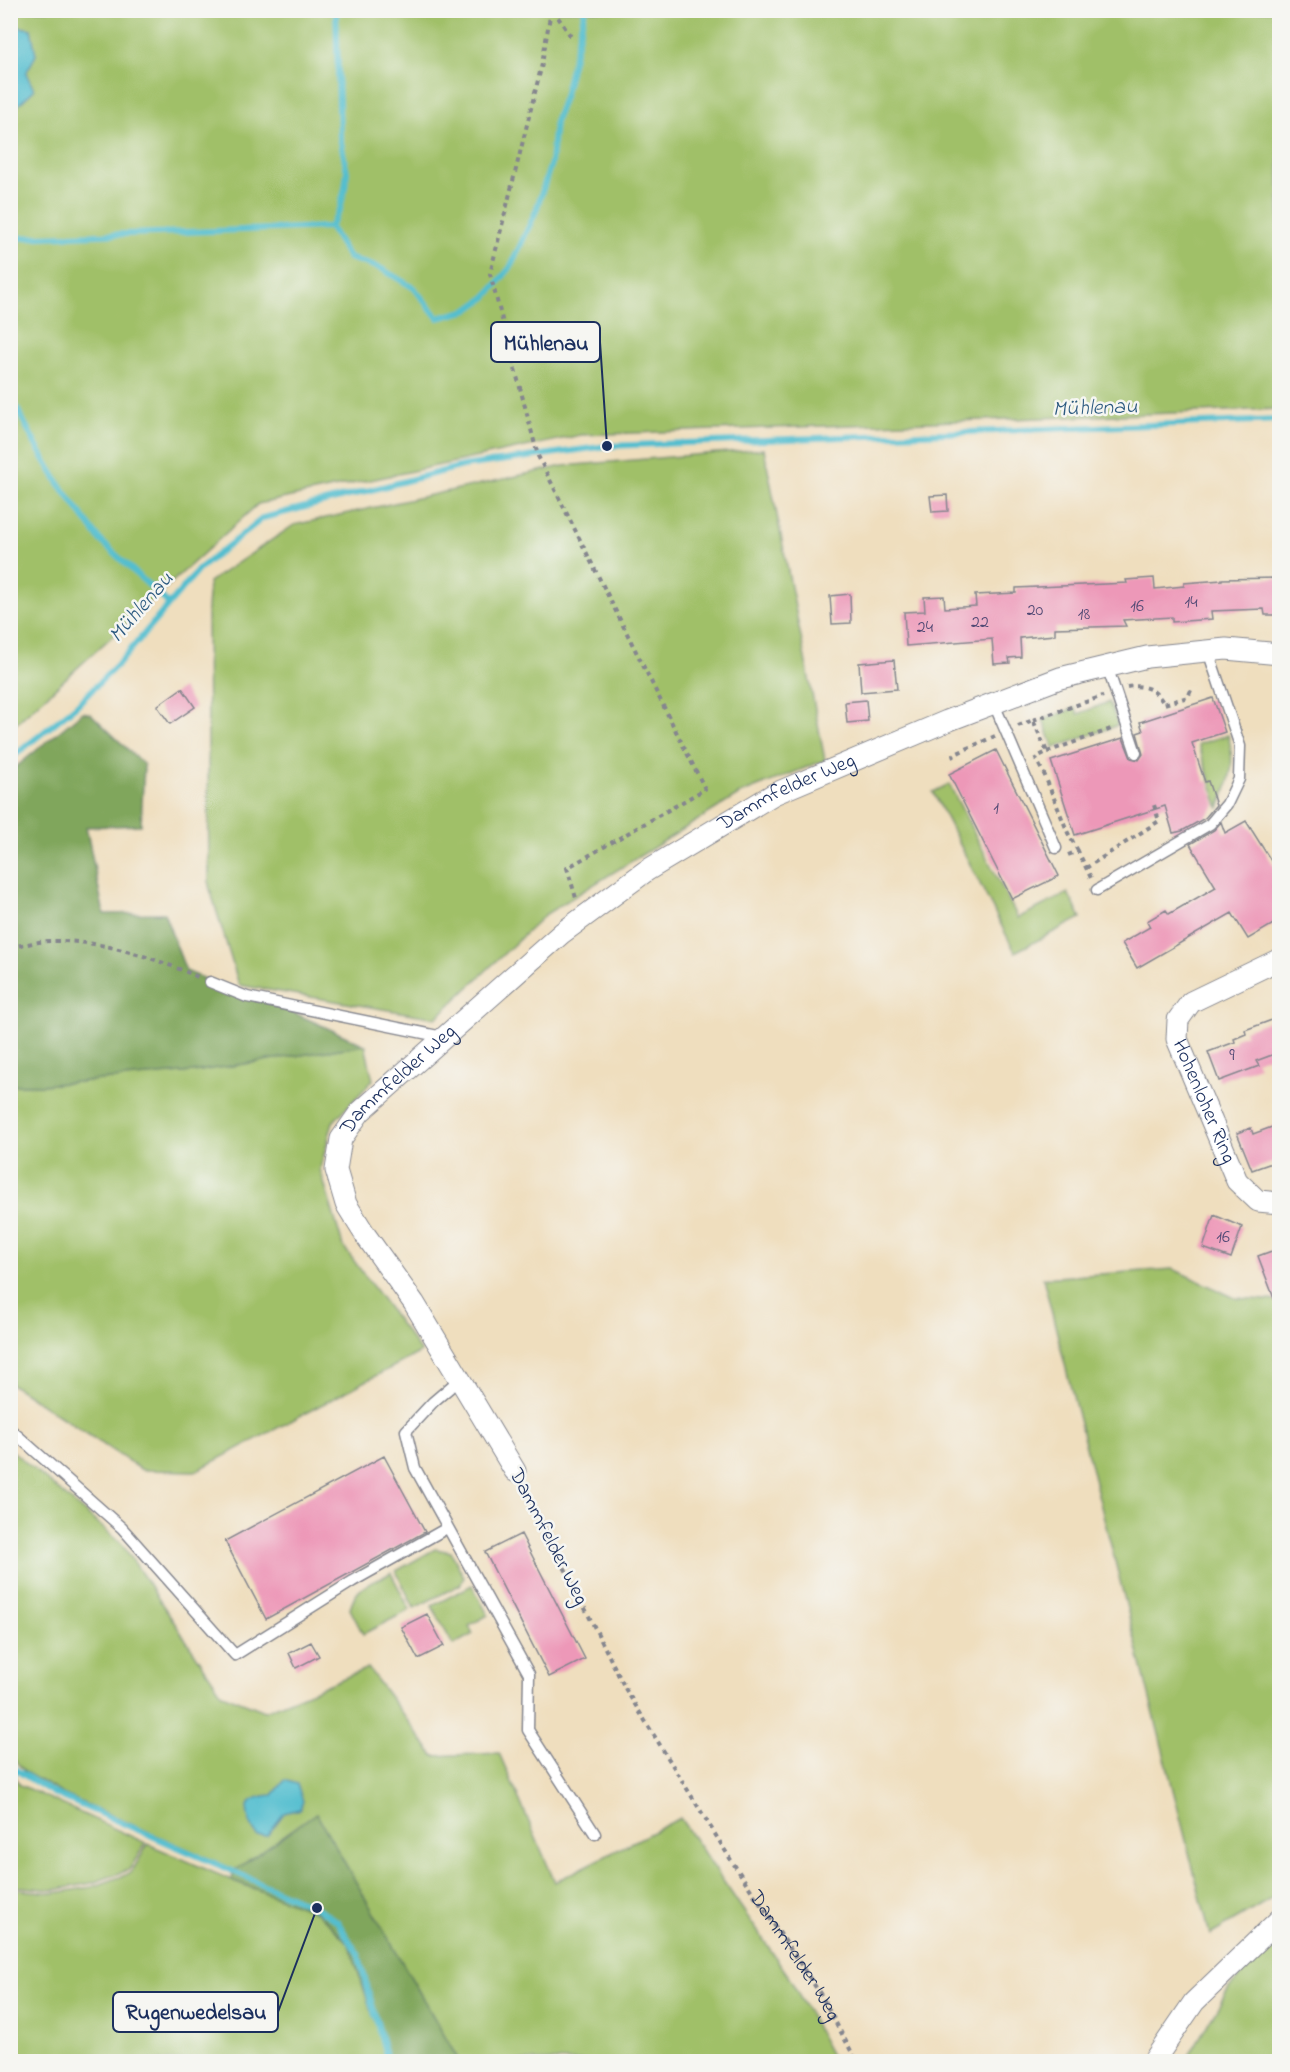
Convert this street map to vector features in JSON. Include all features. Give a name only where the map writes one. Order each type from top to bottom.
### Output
[{"type":"street","name":"Dammfelder Weg","points":[[515,1471],[414,1303],[346,1204],[336,1170],[340,1139],[360,1112],[562,933],[646,871],[774,794],[947,721],[1060,678],[1147,657],[1226,649],[1280,654]]},
{"type":"street","name":"Hohenloher Ring","points":[[1280,959],[1191,1002],[1178,1020],[1177,1039],[1237,1181],[1257,1201],[1280,1203]]},
{"type":"street","points":[[1153,2061],[1194,2002],[1280,1919]]},
{"type":"lane","points":[[1097,890],[1210,824],[1227,804],[1239,779],[1240,746],[1208,651]]},
{"type":"lane","points":[[1107,666],[1136,753]]},
{"type":"lane","points":[[994,704],[1056,848]]},
{"type":"lane","points":[[210,982],[247,997],[443,1037]]},
{"type":"lane","points":[[460,1379],[432,1402],[406,1431],[415,1468],[529,1674],[528,1730],[595,1834]]},
{"type":"lane","points":[[10,1429],[122,1528],[235,1655],[353,1581],[447,1528]]},
{"type":"path","points":[[552,10],[572,38]]},
{"type":"path","points":[[552,10],[542,64],[490,274],[538,456],[705,789],[567,868],[583,918]]},
{"type":"path","points":[[954,758],[953,755],[1006,730],[1130,686],[1145,686],[1155,691],[1164,704],[1188,697],[1192,688]]},
{"type":"path","points":[[1033,720],[1047,752]]},
{"type":"path","points":[[1020,763],[1126,724]]},
{"type":"path","points":[[1036,757],[1068,833],[1097,890]]},
{"type":"path","points":[[1086,868],[1159,821],[1154,805]]},
{"type":"path","points":[[1056,848],[1062,858],[1078,851]]},
{"type":"path","points":[[10,947],[51,940],[99,945],[138,955],[210,982]]},
{"type":"path","name":"Dammfelder Weg","points":[[515,1471],[626,1690],[731,1860],[821,1995],[857,2061]]},
{"type":"green space","points":[[11,10],[1279,11],[1279,409],[581,435],[258,504],[11,728],[10,101],[16,107],[26,73],[13,26],[11,27]]},
{"type":"green space","points":[[764,449],[825,760],[740,794],[546,914],[436,1018],[239,985],[209,886],[207,609],[209,582],[294,525],[563,466]]},
{"type":"green space","points":[[1109,702],[1118,725],[1054,748],[1043,720],[1075,708],[1078,714]]},
{"type":"green space","points":[[83,712],[91,714],[144,765],[141,825],[86,827],[104,914],[164,913],[186,971],[247,997],[270,1002],[365,1045],[193,1072],[42,1085],[11,1085],[11,771]]},
{"type":"green space","points":[[1228,735],[1232,764],[1219,808],[1198,744]]},
{"type":"green space","points":[[949,784],[1018,918],[1068,893],[1081,918],[1015,952],[933,792]]},
{"type":"green space","points":[[365,1045],[373,1080],[333,1122],[320,1169],[343,1246],[421,1352],[196,1471],[142,1470],[11,1384],[10,1085],[42,1085],[193,1072]]},
{"type":"green space","points":[[1173,1269],[1235,1298],[1279,1301],[1279,1894],[1210,1935],[1043,1278]]},
{"type":"green space","points":[[10,1449],[122,1544],[222,1694],[265,1711],[368,1668],[434,1756],[499,1753],[555,1882],[680,1818],[789,1977],[834,2061],[459,2061],[316,1813],[235,1870],[63,1794],[25,1772],[10,1755]]},
{"type":"green space","points":[[435,1549],[451,1552],[464,1577],[460,1585],[414,1608],[396,1571]]},
{"type":"green space","points":[[391,1573],[410,1610],[363,1634],[350,1609],[356,1594],[365,1586]]},
{"type":"green space","points":[[472,1585],[488,1615],[469,1626],[473,1634],[453,1645],[432,1606]]},
{"type":"green space","points":[[11,1772],[20,1785],[146,1843],[129,1870],[92,1883],[54,1890],[11,1886]]},
{"type":"green space","points":[[316,1813],[459,2061],[388,2061],[349,1944],[317,1912],[231,1880],[235,1870]]},
{"type":"green space","points":[[148,1844],[231,1880],[317,1912],[349,1944],[388,2061],[11,2061],[10,1889],[54,1893],[92,1887],[131,1873]]},
{"type":"green space","points":[[1279,1937],[1279,2061],[1186,2061],[1229,1988]]},
{"type":"water","points":[[10,27],[31,29],[36,55],[26,73],[34,90],[16,107],[10,101]]},
{"type":"water","points":[[285,1780],[297,1784],[303,1801],[300,1809],[284,1813],[267,1836],[257,1836],[247,1813],[250,1803],[263,1796],[273,1795]]},
{"type":"building","points":[[947,495],[948,511],[932,512],[930,496]]},
{"type":"building","points":[[1154,578],[1155,589],[1222,579],[1280,578],[1280,615],[1265,615],[1264,609],[1211,611],[1212,619],[1172,622],[1172,617],[1123,620],[1126,626],[1055,628],[1055,635],[1020,638],[1021,657],[1009,658],[1010,663],[994,664],[992,639],[906,646],[904,612],[925,611],[924,597],[944,596],[945,608],[976,606],[975,595],[1016,593],[1016,588],[1127,583],[1126,580]]},
{"type":"building","points":[[850,594],[851,623],[832,624],[830,596]]},
{"type":"building","points":[[894,660],[897,689],[861,692],[859,663]]},
{"type":"building","points":[[182,688],[195,707],[170,724],[157,706]]},
{"type":"building","points":[[1213,698],[1225,732],[1192,743],[1205,782],[1208,781],[1216,805],[1205,818],[1182,831],[1173,833],[1165,806],[1075,835],[1051,761],[1123,738],[1131,758],[1139,760],[1143,754],[1137,733],[1143,731],[1140,722]]},
{"type":"building","points":[[866,700],[868,721],[847,723],[845,702]]},
{"type":"building","points":[[996,750],[1059,876],[1012,899],[949,774]]},
{"type":"building","points":[[1246,821],[1280,875],[1280,920],[1248,939],[1232,913],[1137,968],[1122,943],[1150,927],[1147,921],[1166,910],[1169,914],[1216,887],[1190,844],[1214,830],[1221,822],[1225,833]]},
{"type":"building","points":[[1280,1017],[1280,1052],[1256,1061],[1259,1066],[1219,1081],[1208,1052],[1235,1042],[1234,1039],[1246,1034],[1245,1030]]},
{"type":"building","points":[[1280,1124],[1280,1160],[1252,1170],[1237,1133],[1251,1128],[1253,1134]]},
{"type":"building","points":[[1214,1215],[1242,1227],[1231,1258],[1203,1248]]},
{"type":"building","points":[[1280,1248],[1280,1308],[1278,1309],[1258,1256]]},
{"type":"building","points":[[384,1456],[425,1532],[266,1619],[225,1541]]},
{"type":"building","points":[[521,1534],[585,1659],[549,1677],[485,1552]]},
{"type":"building","points":[[427,1614],[444,1646],[418,1659],[401,1627]]},
{"type":"building","points":[[311,1642],[319,1656],[296,1668],[289,1653]]},
{"type":"waterway","points":[[330,227],[340,209],[347,172],[340,137],[336,10]]},
{"type":"waterway","points":[[10,238],[330,227],[349,258],[382,269],[414,288],[438,318],[468,310],[486,297],[510,268],[536,211],[551,163],[555,122],[564,97],[585,10]]},
{"type":"waterway","points":[[10,395],[58,482],[100,540],[169,604]]},
{"type":"waterway","name":"Mühlenau","points":[[10,759],[76,706],[121,661],[199,569],[263,518],[463,466],[607,446],[1280,420]]},
{"type":"waterway","points":[[10,1764],[53,1793],[317,1908],[337,1921],[358,1954],[388,2062]]},
{"type":"place","name":"Mühlenau","points":[[607,446]]},
{"type":"place","name":"Rugenwedelsau","points":[[317,1908]]}]
